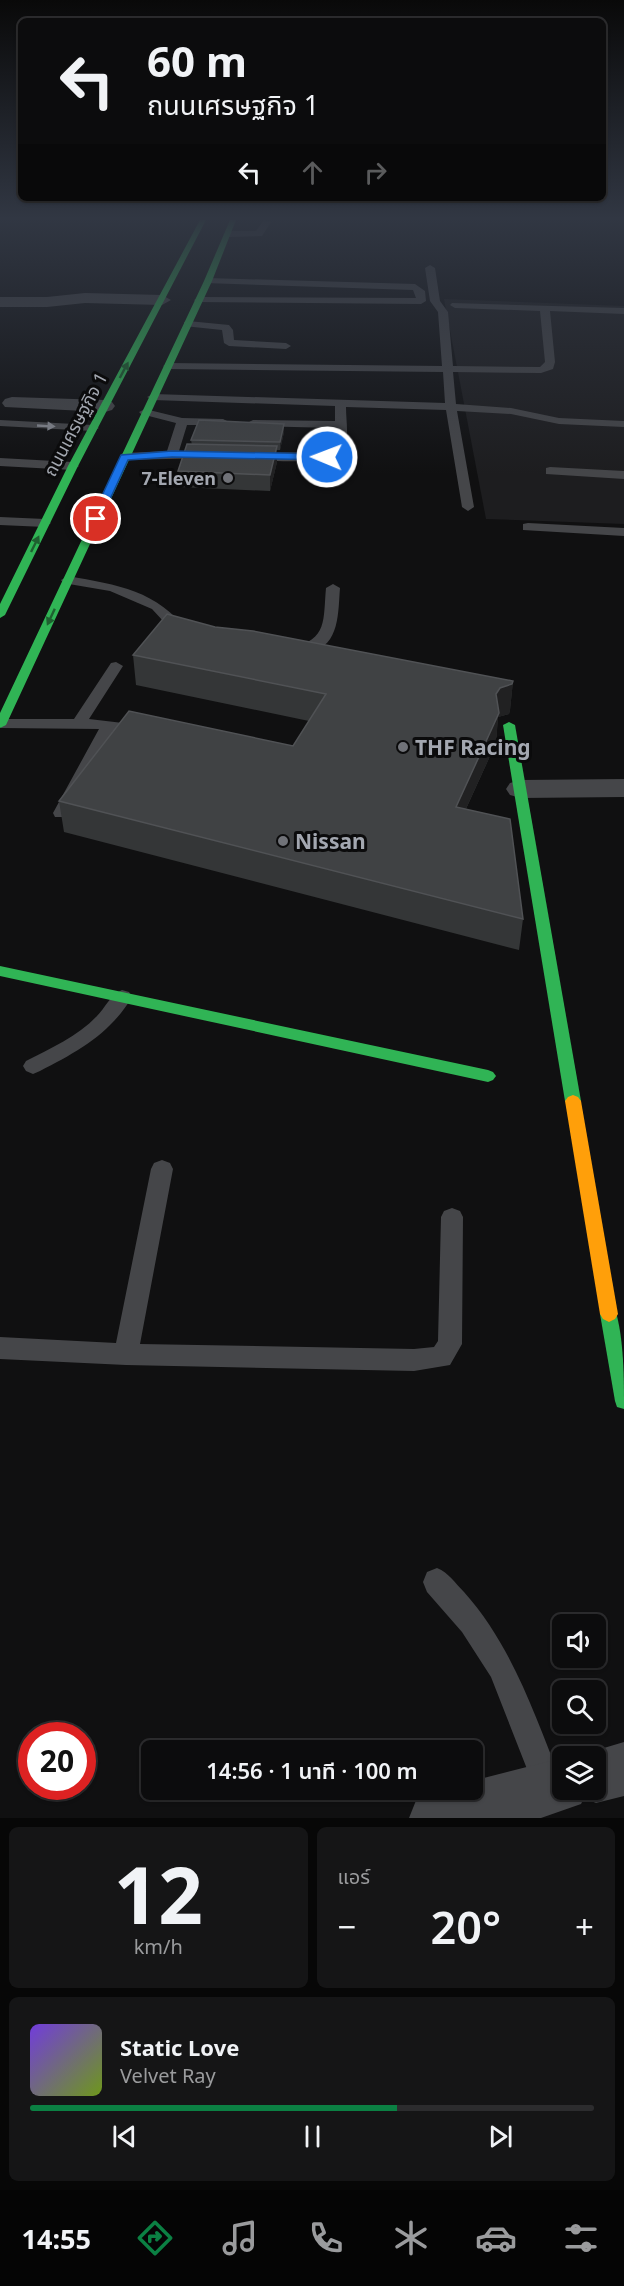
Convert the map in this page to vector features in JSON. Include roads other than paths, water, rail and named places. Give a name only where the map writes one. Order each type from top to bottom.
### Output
[{"type":"main road","name":"ถนนเศรษฐกิจ 1","points":[[0,615],[73,466],[159,305]]},
{"type":"main road","points":[[0,724],[145,412],[198,305]]},
{"type":"main road","points":[[509,726],[624,1401]]},
{"type":"main road","points":[[0,971],[488,1076]]},
{"type":"street","points":[[63,305],[80,308],[159,305]]},
{"type":"street","points":[[12,403],[105,406]]},
{"type":"street","points":[[521,789],[624,788]]},
{"type":"street","points":[[606,1774],[624,1769]]},
{"type":"street","points":[[437,1818],[552,1788]]},
{"type":"lane","points":[[437,305],[442,312],[451,407],[468,507]]},
{"type":"lane","points":[[455,305],[624,311]]},
{"type":"lane","points":[[168,366],[532,370],[549,367],[545,308]]},
{"type":"lane","points":[[188,324],[225,327],[228,330],[229,343],[286,346]]},
{"type":"lane","points":[[153,398],[451,407],[511,411],[559,421],[624,424]]},
{"type":"lane","points":[[239,455],[327,457],[335,455],[339,450],[341,404]]},
{"type":"lane","points":[[145,412],[182,421],[341,425]]},
{"type":"lane","points":[[172,454],[182,421]]},
{"type":"lane","points":[[0,423],[93,428]]},
{"type":"lane","points":[[125,457],[172,454],[217,455]]},
{"type":"lane","points":[[0,462],[73,466]]},
{"type":"lane","points":[[549,471],[624,475]]},
{"type":"lane","points":[[0,521],[45,523]]},
{"type":"lane","points":[[528,527],[624,532]]},
{"type":"lane","points":[[68,580],[113,588],[157,606],[187,639],[194,643]]},
{"type":"lane","points":[[282,652],[319,646],[326,637],[333,588]]},
{"type":"lane","points":[[79,723],[116,666]]},
{"type":"lane","points":[[0,724],[79,723],[109,725],[154,733]]},
{"type":"lane","points":[[60,813],[109,725]]},
{"type":"lane","points":[[33,1066],[84,1040],[110,1018],[122,998]]},
{"type":"lane","points":[[126,1354],[162,1169]]},
{"type":"lane","points":[[0,1348],[126,1354],[414,1360],[441,1357],[450,1344],[452,1217]]},
{"type":"lane","points":[[436,1582],[472,1622],[552,1754]]},
{"type":"place","name":"7-Eleven","points":[[228,478]]},
{"type":"place","name":"THF Racing","points":[[403,747]]},
{"type":"place","name":"Nissan","points":[[283,841]]}]
